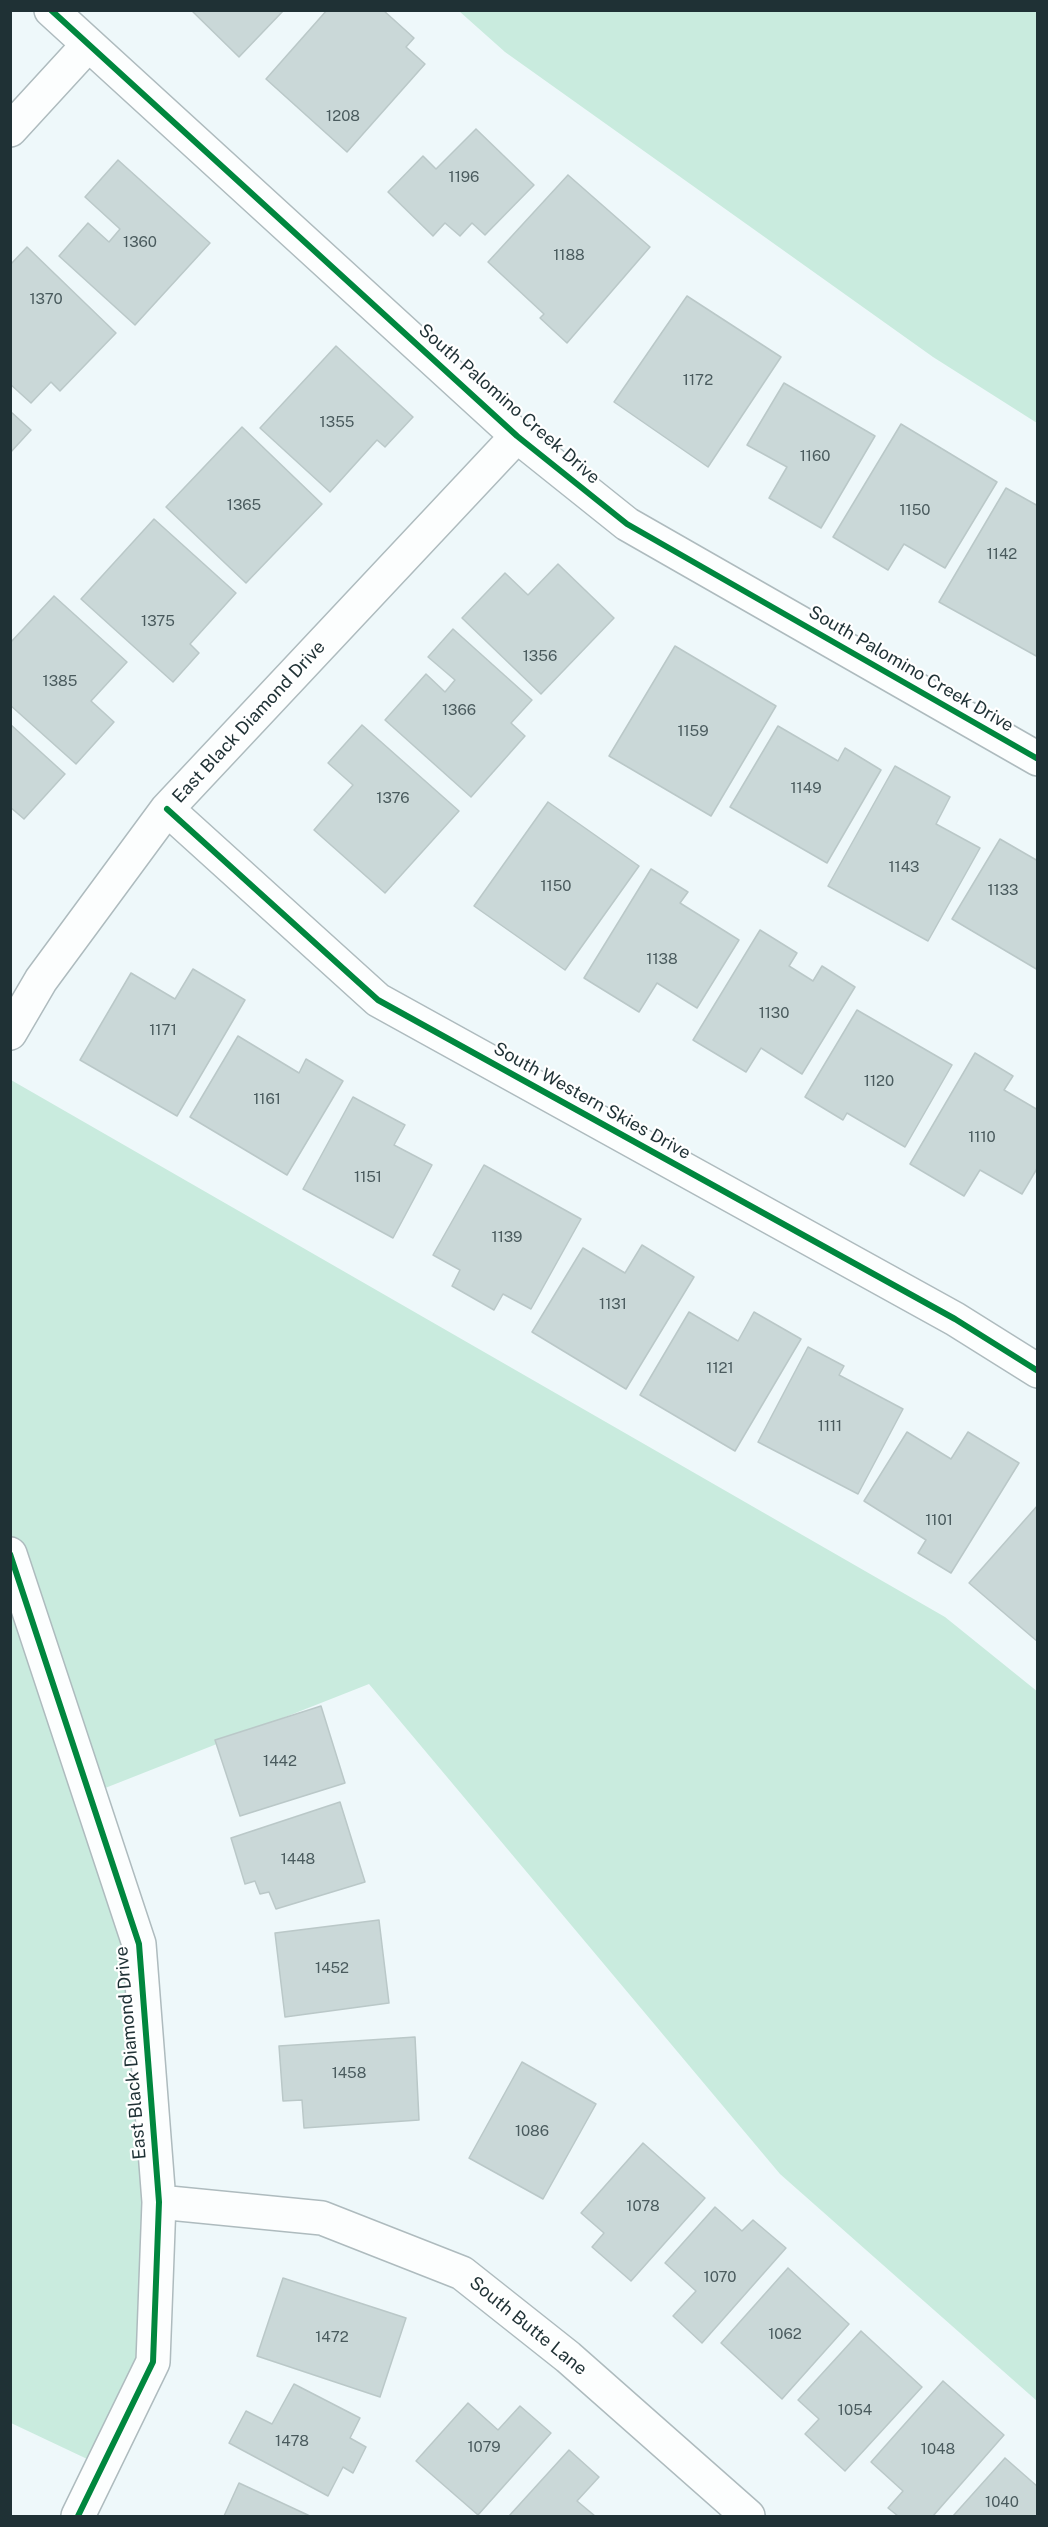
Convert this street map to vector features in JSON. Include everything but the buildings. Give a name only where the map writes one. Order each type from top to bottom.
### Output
[{"type":"street","name":"South Palomino Creek Drive","points":[[51,10],[517,436],[627,524],[1038,759]]},
{"type":"street","points":[[10,130],[88,45]]},
{"type":"street","name":"East Black Diamond Drive","points":[[10,1033],[41,980],[167,809],[517,436]]},
{"type":"street","name":"South Western Skies Drive","points":[[167,809],[378,1000],[955,1319],[1038,1371]]},
{"type":"street","name":"East Black Diamond Drive","points":[[10,1554],[139,1944],[159,2202],[153,2362],[78,2517]]},
{"type":"street","name":"South Butte Lane","points":[[159,2202],[322,2218],[462,2272],[568,2357],[748,2517]]},
{"type":"green space","points":[[459,11],[1037,11],[1037,423],[933,357],[505,52]]},
{"type":"green space","points":[[11,1080],[945,1617],[1038,1692],[1037,2401],[780,2174],[369,1684],[90,1794],[139,1944],[153,2362],[102,2466],[11,2423]]},
{"type":"cycle path","points":[[51,10],[517,436],[627,524],[1038,759]]},
{"type":"cycle path","points":[[167,809],[378,1000],[955,1319],[1038,1371]]},
{"type":"cycle path","points":[[10,1554],[139,1944],[159,2202],[153,2362],[78,2516]]}]
